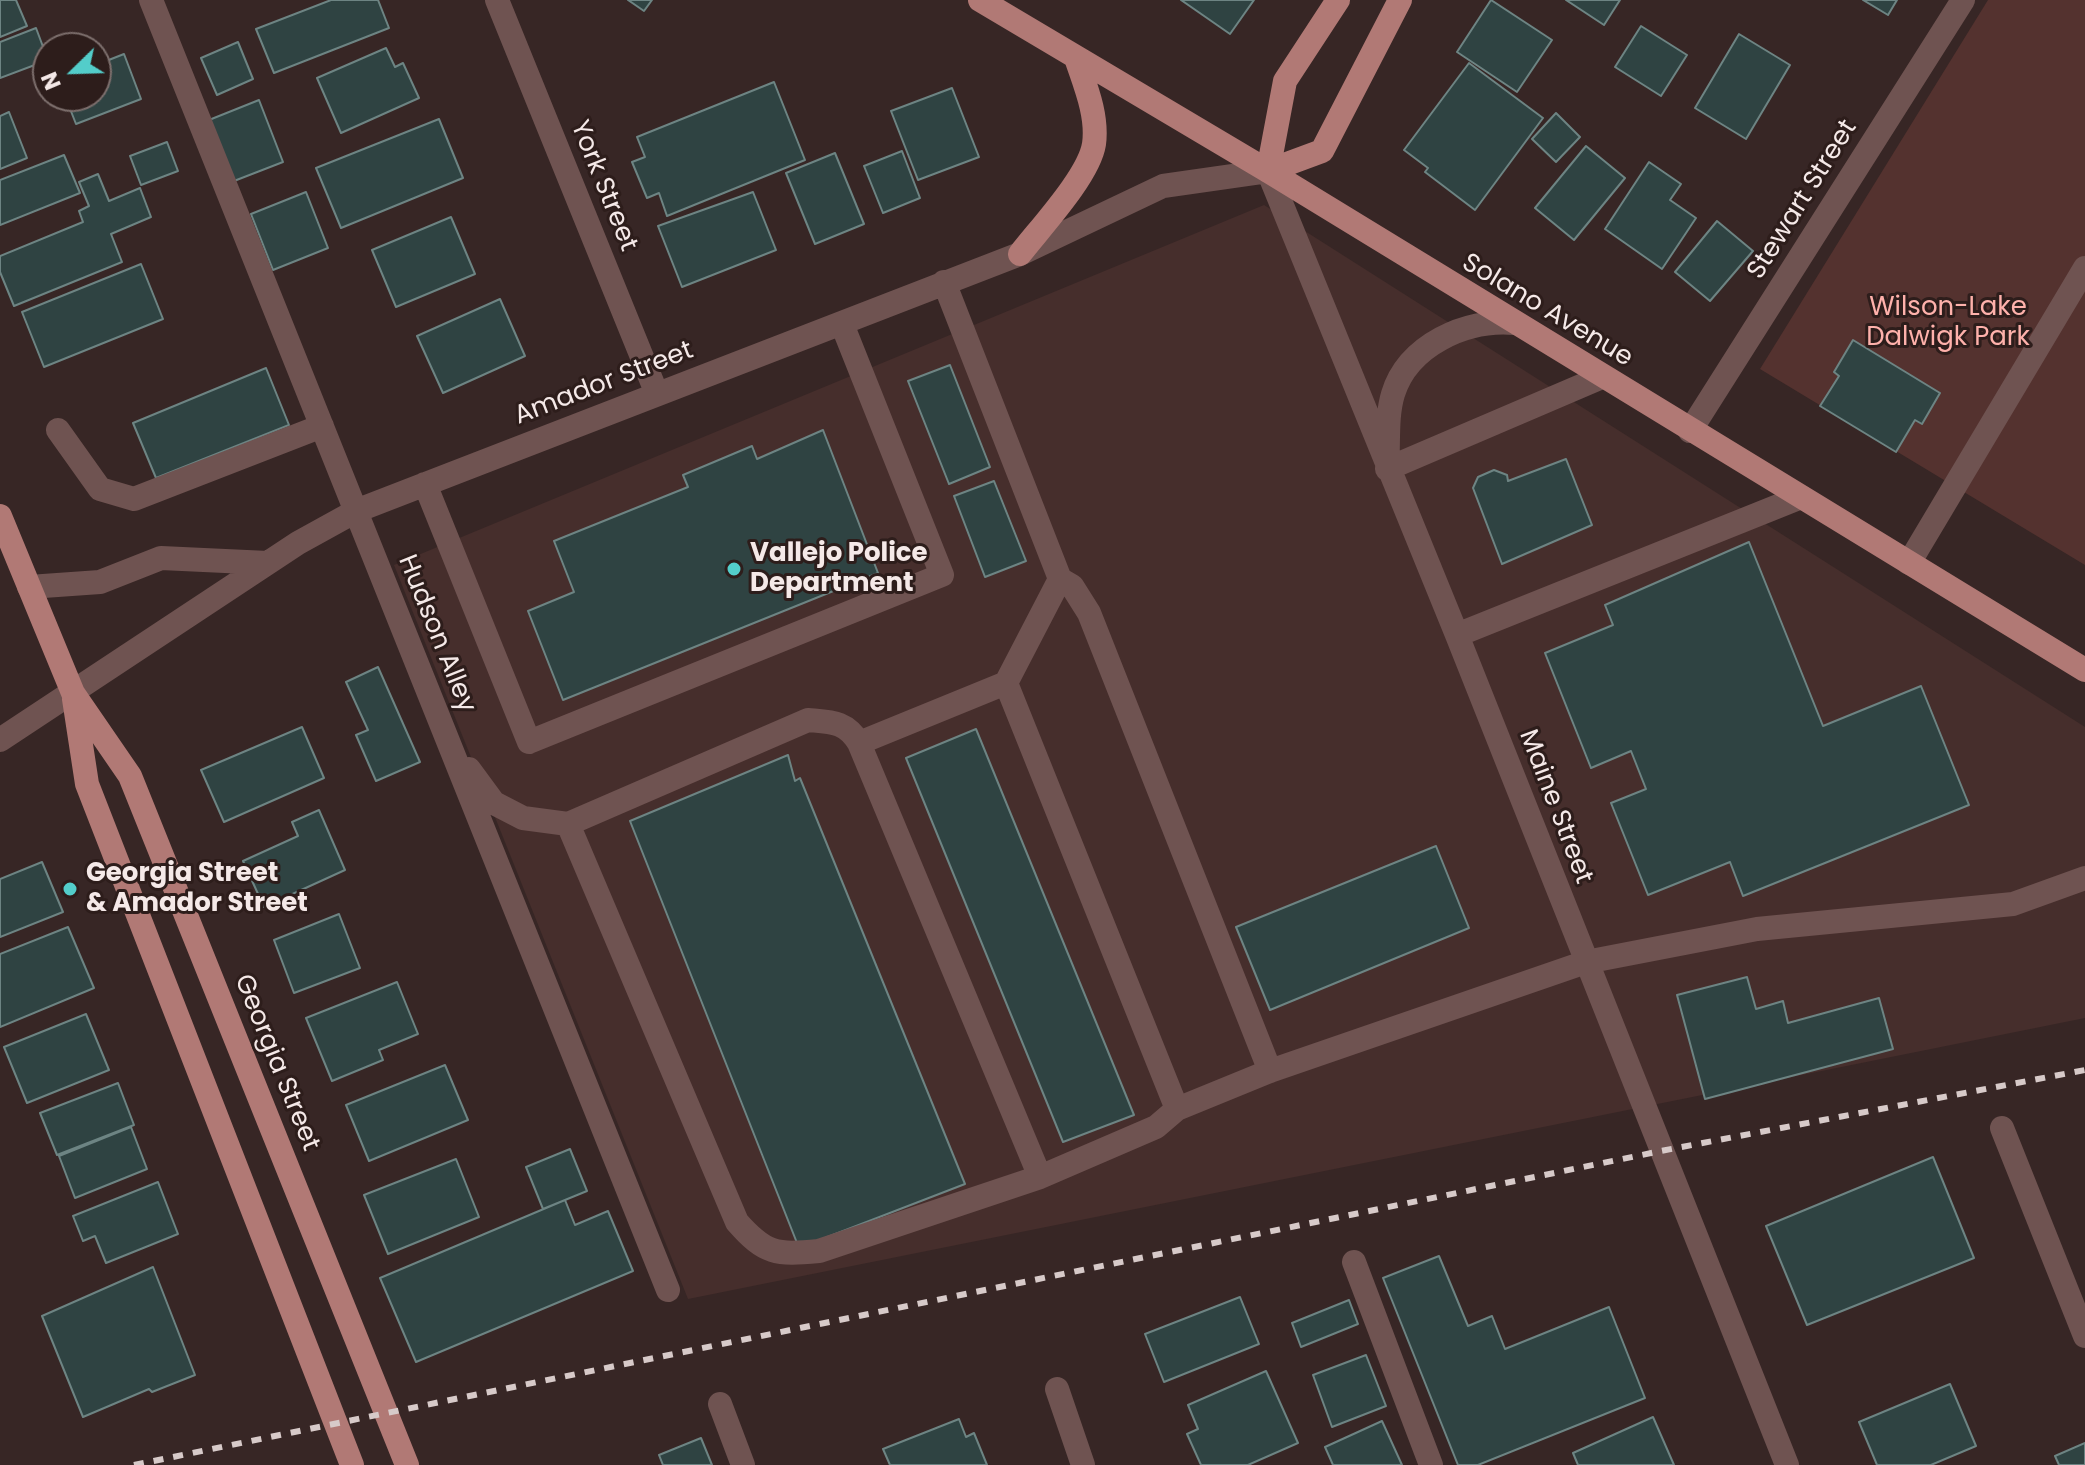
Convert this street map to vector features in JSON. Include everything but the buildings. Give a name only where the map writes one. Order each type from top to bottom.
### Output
[{"type":"main road","name":"Solano Avenue","points":[[980,0],[1268,171],[2085,670]]},
{"type":"main road","points":[[1268,171],[1285,81],[1338,0]]},
{"type":"main road","points":[[1268,171],[1322,151],[1400,0]]},
{"type":"main road","points":[[1020,254],[1068,194],[1094,146],[1092,107],[1076,58]]},
{"type":"main road","name":"Georgia Street","points":[[0,516],[73,693],[130,776],[407,1465]]},
{"type":"main road","name":"Georgia Street","points":[[73,693],[87,784],[352,1465]]},
{"type":"street","name":"Hudson Alley","points":[[151,0],[668,1290]]},
{"type":"street","name":"York Street","points":[[497,0],[657,394]]},
{"type":"street","name":"Stewart Street","points":[[1690,431],[1963,0]]},
{"type":"street","name":"Amador Street","points":[[0,740],[268,563],[356,511],[1020,254],[1163,186],[1268,171]]},
{"type":"street","name":"Maine Street","points":[[1268,171],[1457,635],[1787,1465]]},
{"type":"street","points":[[1909,563],[2085,268]]},
{"type":"street","points":[[944,282],[1060,579],[1072,586],[1089,613],[1270,1071]]},
{"type":"street","points":[[1514,323],[1491,322],[1452,334],[1410,363],[1394,391],[1390,406],[1387,469],[1602,377]]},
{"type":"street","points":[[425,484],[529,742],[942,575],[842,324]]},
{"type":"street","points":[[58,430],[100,489],[134,499],[322,426]]},
{"type":"street","points":[[1457,635],[1801,497]]},
{"type":"street","points":[[29,587],[100,582],[161,558],[268,563]]},
{"type":"street","points":[[859,743],[1006,683],[1060,579]]},
{"type":"street","points":[[1006,683],[1177,1109]]},
{"type":"street","points":[[449,742],[494,803],[523,818],[568,824],[808,720],[839,723],[851,730],[1040,1177]]},
{"type":"street","points":[[568,824],[737,1222],[758,1245],[782,1255],[819,1251],[1040,1177],[1156,1127],[1177,1109],[1270,1071],[1586,962],[1757,929],[2013,904],[2085,878]]},
{"type":"street","points":[[2002,1128],[2085,1336]]},
{"type":"street","points":[[1354,1262],[1431,1465]]},
{"type":"street","points":[[1057,1389],[1083,1465]]},
{"type":"street","points":[[720,1404],[743,1465]]},
{"type":"shaded area","points":[[1264,205],[2085,727],[2085,1018],[688,1299],[394,565]]},
{"type":"green space","name":"Wilson-Lake Dalwigk Park","points":[[1988,0],[2085,0],[2085,565],[1760,369]]},
{"type":"railway","points":[[134,1465],[1661,1151],[2085,1070]]},
{"type":"place","name":"Vallejo Police Department","points":[[734,569]]},
{"type":"place","name":"Georgia Street & Amador Street","points":[[70,889]]}]
